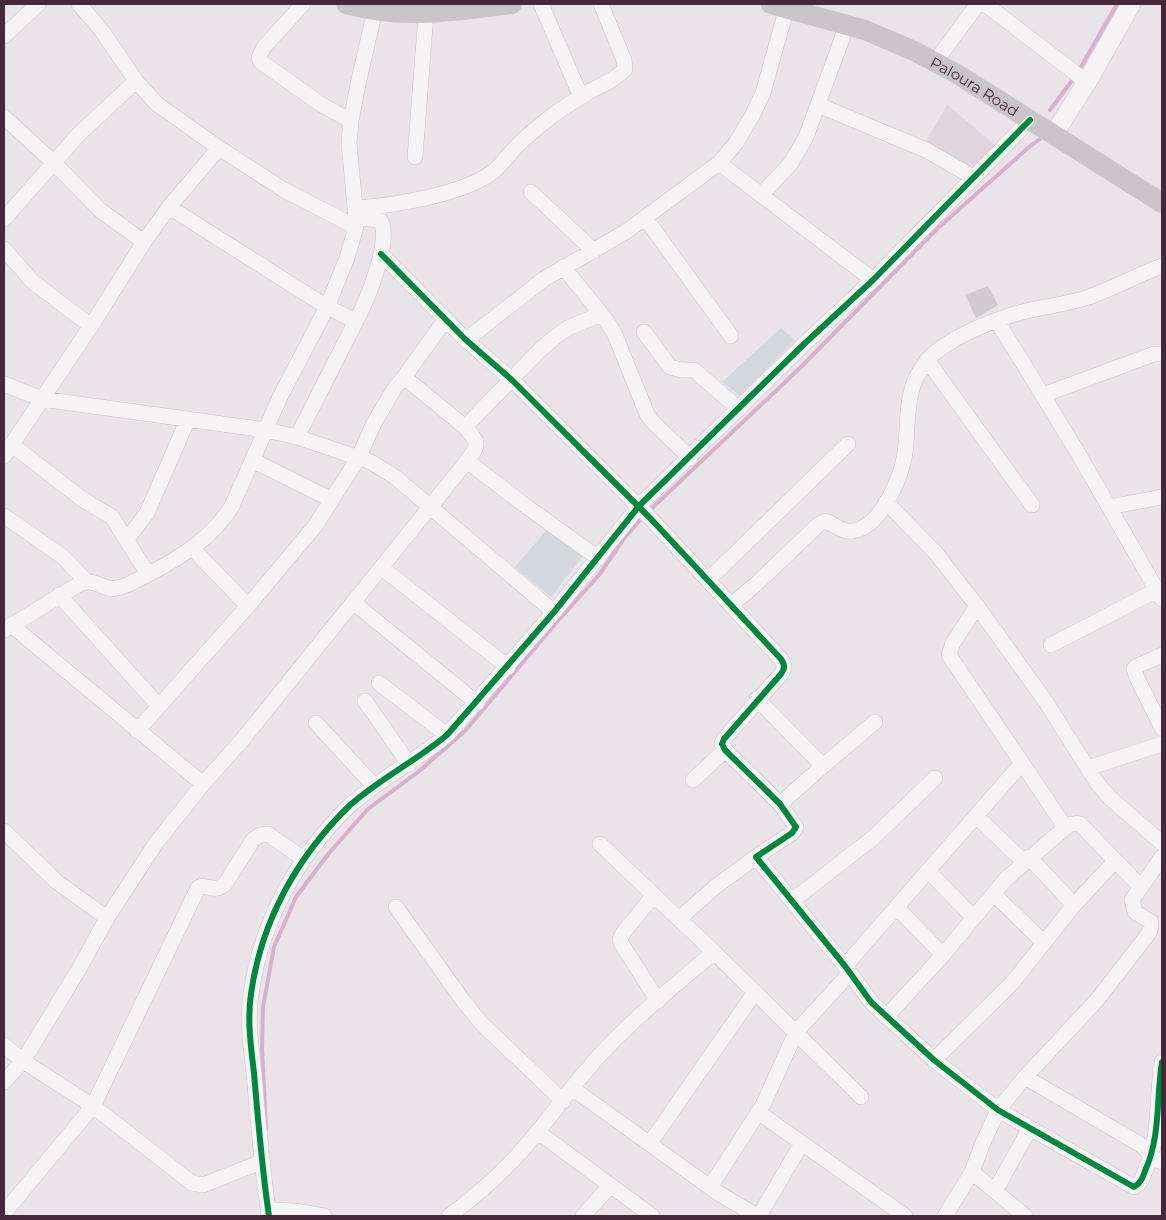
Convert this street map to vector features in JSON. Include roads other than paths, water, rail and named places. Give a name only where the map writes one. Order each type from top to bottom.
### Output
[{"type":"main road","points":[[346,4],[376,10],[407,8],[426,14],[512,4]]},
{"type":"main road","name":"Paloura Road","points":[[779,6],[866,30],[936,62],[1162,203]]},
{"type":"street","points":[[6,30],[38,4]]},
{"type":"street","points":[[79,4],[102,31],[136,81],[157,104],[297,198],[356,218],[375,218],[380,220],[382,224],[381,254],[370,292],[297,437]]},
{"type":"street","points":[[303,4],[264,47],[259,57],[260,62],[322,105],[351,121]]},
{"type":"street","points":[[541,4],[581,96]]},
{"type":"street","points":[[356,218],[377,207],[409,202],[473,183],[494,170],[519,144],[552,116],[581,96],[619,75],[625,69],[624,60],[601,4]]},
{"type":"street","points":[[936,62],[978,4]]},
{"type":"street","points":[[985,4],[1081,76]]},
{"type":"street","points":[[1054,134],[1081,76],[1131,4]]},
{"type":"street","points":[[466,340],[544,279],[646,219],[719,163],[736,143],[763,93],[779,6]]},
{"type":"street","points":[[203,784],[8,628],[76,586],[87,582],[114,589],[148,574],[192,548],[222,520],[232,506],[280,397],[327,307],[347,258],[356,218],[349,143],[351,121],[376,10]]},
{"type":"street","points":[[415,157],[426,14]]},
{"type":"street","points":[[761,195],[799,151],[806,137],[847,25]]},
{"type":"street","points":[[4,219],[79,134],[136,81]]},
{"type":"street","points":[[818,105],[926,150],[973,177]]},
{"type":"street","points":[[4,117],[108,216],[144,242]]},
{"type":"street","points":[[324,1216],[295,1211],[268,1213],[261,1162],[251,1040],[250,995],[257,958],[281,895],[304,859],[328,829],[350,806],[374,786],[429,751],[448,735],[508,667],[598,558],[644,512],[690,458],[802,346],[873,280],[1030,120]]},
{"type":"street","points":[[148,574],[112,517],[82,500],[7,450],[91,326],[144,242],[169,208],[220,148]]},
{"type":"street","points":[[719,163],[873,280]]},
{"type":"street","points":[[531,192],[594,251]]},
{"type":"street","points":[[169,208],[327,307],[356,322]]},
{"type":"street","points":[[646,219],[732,336]]},
{"type":"street","points":[[4,249],[33,282],[91,326]]},
{"type":"street","points":[[381,254],[466,340],[512,380],[644,512],[781,658],[784,664],[781,674],[757,699],[722,744],[724,750],[780,804],[795,822],[795,830],[716,887],[680,919]]},
{"type":"street","points":[[731,604],[760,580],[818,525],[825,521],[843,530],[851,531],[867,525],[880,513],[903,462],[911,392],[917,376],[927,360],[942,348],[958,338],[997,321],[1016,314],[1091,296],[1162,266]]},
{"type":"street","points":[[563,267],[601,314],[615,335],[647,414],[690,458]]},
{"type":"street","points":[[465,427],[555,337],[568,328],[601,314]]},
{"type":"street","points":[[137,731],[303,541],[359,457],[373,425],[394,389],[446,319]]},
{"type":"street","points":[[997,321],[1043,395],[1160,594],[1051,645]]},
{"type":"street","points":[[644,332],[670,367],[675,370],[694,370],[739,409]]},
{"type":"street","points":[[1043,395],[1154,354],[1162,354]]},
{"type":"street","points":[[927,360],[1032,505]]},
{"type":"street","points":[[4,1082],[23,1061],[79,969],[107,918],[156,842],[354,603],[478,447],[477,440],[465,427],[404,377]]},
{"type":"street","points":[[4,384],[42,399],[266,430],[297,437],[359,457],[385,469],[554,612]]},
{"type":"street","points":[[127,539],[147,513],[188,419]]},
{"type":"street","points":[[708,580],[848,444]]},
{"type":"street","points":[[252,460],[332,500]]},
{"type":"street","points":[[468,461],[598,558]]},
{"type":"street","points":[[1109,507],[1162,496]]},
{"type":"street","points":[[886,502],[935,552],[977,606],[1046,702],[1097,783],[1110,798],[1162,843]]},
{"type":"street","points":[[4,516],[62,556],[87,582]]},
{"type":"street","points":[[192,548],[248,606]]},
{"type":"street","points":[[382,568],[508,667]]},
{"type":"street","points":[[59,595],[158,705]]},
{"type":"street","points":[[354,603],[477,703]]},
{"type":"street","points":[[977,606],[953,643],[949,655],[1060,821],[1067,826]]},
{"type":"street","points":[[1162,655],[1134,669],[1162,728]]},
{"type":"street","points":[[379,682],[448,735]]},
{"type":"street","points":[[757,699],[823,766]]},
{"type":"street","points":[[365,701],[409,764]]},
{"type":"street","points":[[780,804],[875,722]]},
{"type":"street","points":[[316,723],[374,786]]},
{"type":"street","points":[[1088,768],[1162,744]]},
{"type":"street","points":[[693,780],[724,750]]},
{"type":"street","points":[[710,1187],[763,1105],[796,1032],[896,907],[1022,763]]},
{"type":"street","points":[[792,901],[874,837],[935,778]]},
{"type":"street","points":[[976,816],[1027,860],[1074,905]]},
{"type":"street","points":[[886,1016],[943,955],[1005,880],[1067,826],[1076,823],[1080,824],[1140,886]]},
{"type":"street","points":[[4,831],[57,882],[107,918]]},
{"type":"street","points":[[4,1213],[92,1106],[198,888],[202,886],[214,889],[220,888],[225,884],[253,840],[260,835],[268,834],[304,859]]},
{"type":"street","points":[[600,844],[680,919],[861,1097]]},
{"type":"street","points":[[756,857],[871,1002],[934,1060],[998,1110],[1134,1187],[1141,1181],[1157,1159],[1162,1062]]},
{"type":"street","points":[[934,1060],[1012,984],[1043,942],[1074,905],[1116,860]]},
{"type":"street","points":[[945,1216],[972,1172],[998,1110],[1025,1077],[1096,1000],[1149,933],[1151,922],[1135,912],[1132,900],[1140,886],[1161,861]]},
{"type":"street","points":[[928,872],[974,918]]},
{"type":"street","points":[[994,894],[1043,942]]},
{"type":"street","points":[[654,895],[620,939],[658,1001]]},
{"type":"street","points":[[396,907],[482,1024],[562,1101]]},
{"type":"street","points":[[896,907],[943,955]]},
{"type":"street","points":[[1145,918],[1162,923]]},
{"type":"street","points":[[449,1216],[506,1167],[538,1132],[586,1070],[630,1024],[714,952]]},
{"type":"street","points":[[650,1143],[754,992]]},
{"type":"street","points":[[4,1045],[23,1061],[92,1106],[192,1183],[203,1185],[261,1162]]},
{"type":"street","points":[[1025,1077],[1141,1145],[1157,1159]]},
{"type":"street","points":[[572,1088],[710,1187],[758,1216],[802,1143]]},
{"type":"street","points":[[758,1112],[904,1216]]},
{"type":"street","points":[[995,1191],[1030,1128]]},
{"type":"street","points":[[538,1132],[652,1216]]},
{"type":"street","points":[[972,1172],[1025,1216]]},
{"type":"street","points":[[584,1216],[610,1186]]},
{"type":"waterway","points":[[1078,72],[1117,4]]},
{"type":"waterway","points":[[1050,110],[1074,78]]},
{"type":"waterway","points":[[649,511],[800,368],[937,229],[1040,139]]},
{"type":"waterway","points":[[266,1129],[262,1048],[263,1007],[274,947],[296,897],[329,853],[368,809],[418,772],[465,731],[599,575],[625,537],[644,516]]}]
